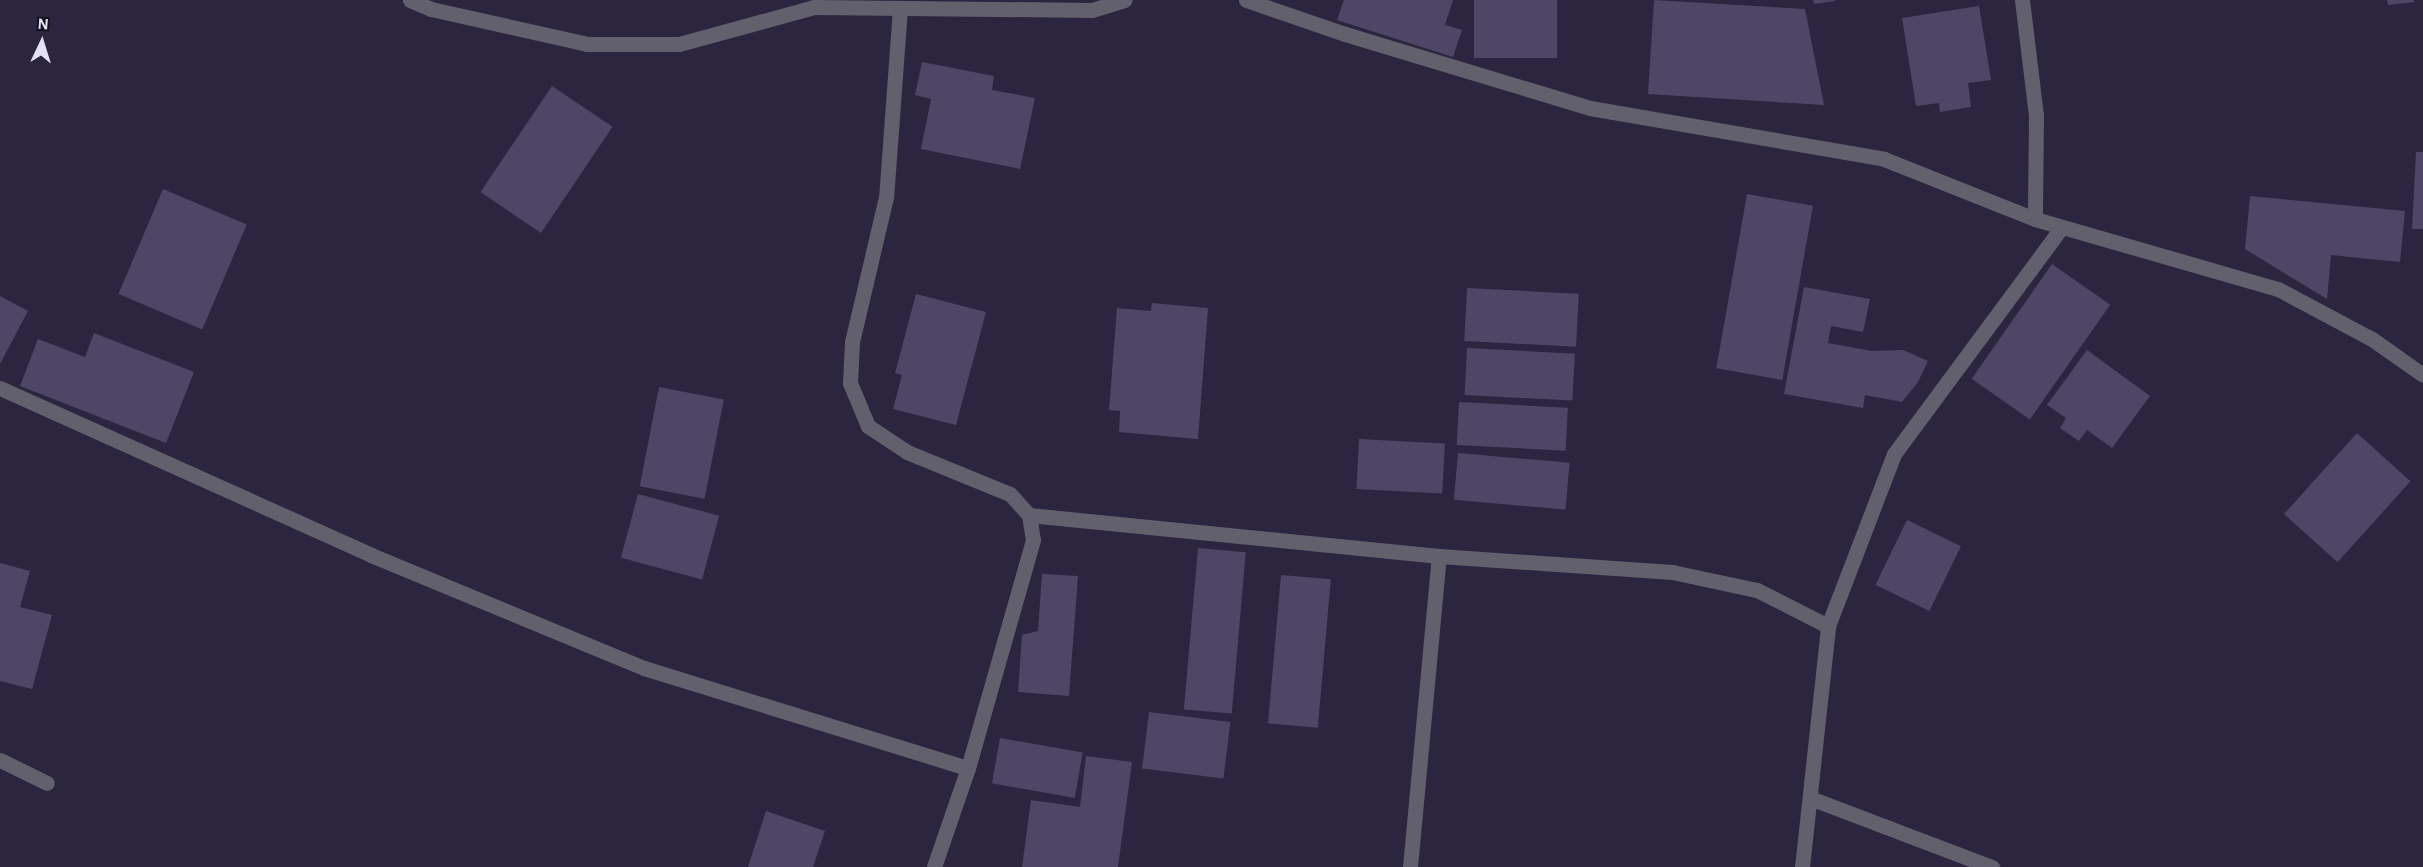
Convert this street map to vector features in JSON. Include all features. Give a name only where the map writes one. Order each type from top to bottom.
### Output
[{"type":"street","points":[[410,0],[431,9],[587,44],[679,44],[814,7],[900,8],[931,4],[1092,10],[1124,0]]},
{"type":"street","points":[[1246,0],[1345,34],[1590,108],[1884,159],[2035,219],[2278,289],[2372,339],[2423,375]]},
{"type":"street","points":[[2022,0],[2036,115],[2035,219]]},
{"type":"street","points":[[900,8],[886,197],[852,342],[850,383],[868,426],[908,452],[1010,494],[1029,515],[1033,540],[968,768],[934,867]]},
{"type":"street","points":[[1802,867],[1828,626],[1894,454],[2062,227]]},
{"type":"street","points":[[0,388],[371,555],[644,669],[968,768]]},
{"type":"street","points":[[1029,515],[1439,556],[1672,572],[1757,590],[1828,626]]},
{"type":"street","points":[[1410,867],[1439,556]]},
{"type":"street","points":[[0,760],[47,783]]},
{"type":"street","points":[[1810,798],[1992,867]]},
{"type":"building","points":[[1344,0],[1453,0],[1445,25],[1462,30],[1453,57],[1337,20]]},
{"type":"building","points":[[1474,0],[1557,0],[1557,58],[1474,58]]},
{"type":"building","points":[[1654,0],[1805,9],[1824,105],[1648,94]]},
{"type":"building","points":[[1813,0],[1835,0],[1835,1],[1814,4]]},
{"type":"building","points":[[2387,0],[2414,0],[2414,2],[2388,5]]},
{"type":"building","points":[[1979,6],[1991,80],[1968,83],[1971,107],[1940,112],[1939,103],[1916,106],[1902,18]]},
{"type":"building","points":[[922,62],[994,76],[992,90],[1035,98],[1020,169],[921,149],[931,99],[915,95]]},
{"type":"building","points":[[552,86],[613,127],[541,233],[480,192]]},
{"type":"building","points":[[2416,152],[2423,152],[2423,229],[2412,229]]},
{"type":"building","points":[[163,189],[247,225],[202,329],[118,294]]},
{"type":"building","points":[[1747,194],[1813,206],[1782,380],[1716,368]]},
{"type":"building","points":[[2250,196],[2405,211],[2400,262],[2331,255],[2327,299],[2245,249]]},
{"type":"building","points":[[2052,264],[2110,305],[2030,419],[1972,379]]},
{"type":"building","points":[[1804,287],[1870,299],[1863,332],[1831,326],[1828,343],[1872,351],[1903,350],[1928,361],[1918,382],[1902,402],[1865,395],[1863,408],[1784,394]]},
{"type":"building","points":[[1467,288],[1579,294],[1576,347],[1464,341]]},
{"type":"building","points":[[916,294],[986,312],[956,425],[893,409],[902,375],[895,373]]},
{"type":"building","points":[[0,296],[28,311],[0,364]]},
{"type":"building","points":[[1152,303],[1208,308],[1198,439],[1119,432],[1120,411],[1109,410],[1117,308],[1151,311]]},
{"type":"building","points":[[94,333],[194,372],[166,443],[20,386],[38,339],[85,357]]},
{"type":"building","points":[[1467,348],[1575,354],[1572,401],[1465,395]]},
{"type":"building","points":[[2087,350],[2150,396],[2112,448],[2087,430],[2079,441],[2060,428],[2066,418],[2047,405]]},
{"type":"building","points":[[659,387],[724,400],[705,499],[640,486]]},
{"type":"building","points":[[1459,402],[1568,408],[1566,451],[1457,445]]},
{"type":"building","points":[[2357,433],[2411,481],[2338,562],[2284,514]]},
{"type":"building","points":[[1359,439],[1445,444],[1442,493],[1356,489]]},
{"type":"building","points":[[1458,453],[1570,463],[1565,510],[1454,500]]},
{"type":"building","points":[[638,494],[719,516],[702,579],[621,558]]},
{"type":"building","points":[[1907,520],[1961,546],[1929,611],[1875,585]]},
{"type":"building","points":[[1198,548],[1246,552],[1232,714],[1184,709]]},
{"type":"building","points":[[0,563],[30,571],[20,607],[52,615],[32,689],[0,681]]},
{"type":"building","points":[[1042,574],[1078,576],[1069,696],[1018,692],[1022,635],[1038,631]]},
{"type":"building","points":[[1281,575],[1331,579],[1318,728],[1268,723]]},
{"type":"building","points":[[1149,712],[1230,722],[1223,779],[1142,769]]},
{"type":"building","points":[[1000,738],[1083,753],[1075,798],[992,783]]},
{"type":"building","points":[[1086,756],[1132,762],[1118,867],[1022,867],[1031,800],[1080,807]]},
{"type":"building","points":[[766,811],[825,831],[813,867],[748,867]]}]
